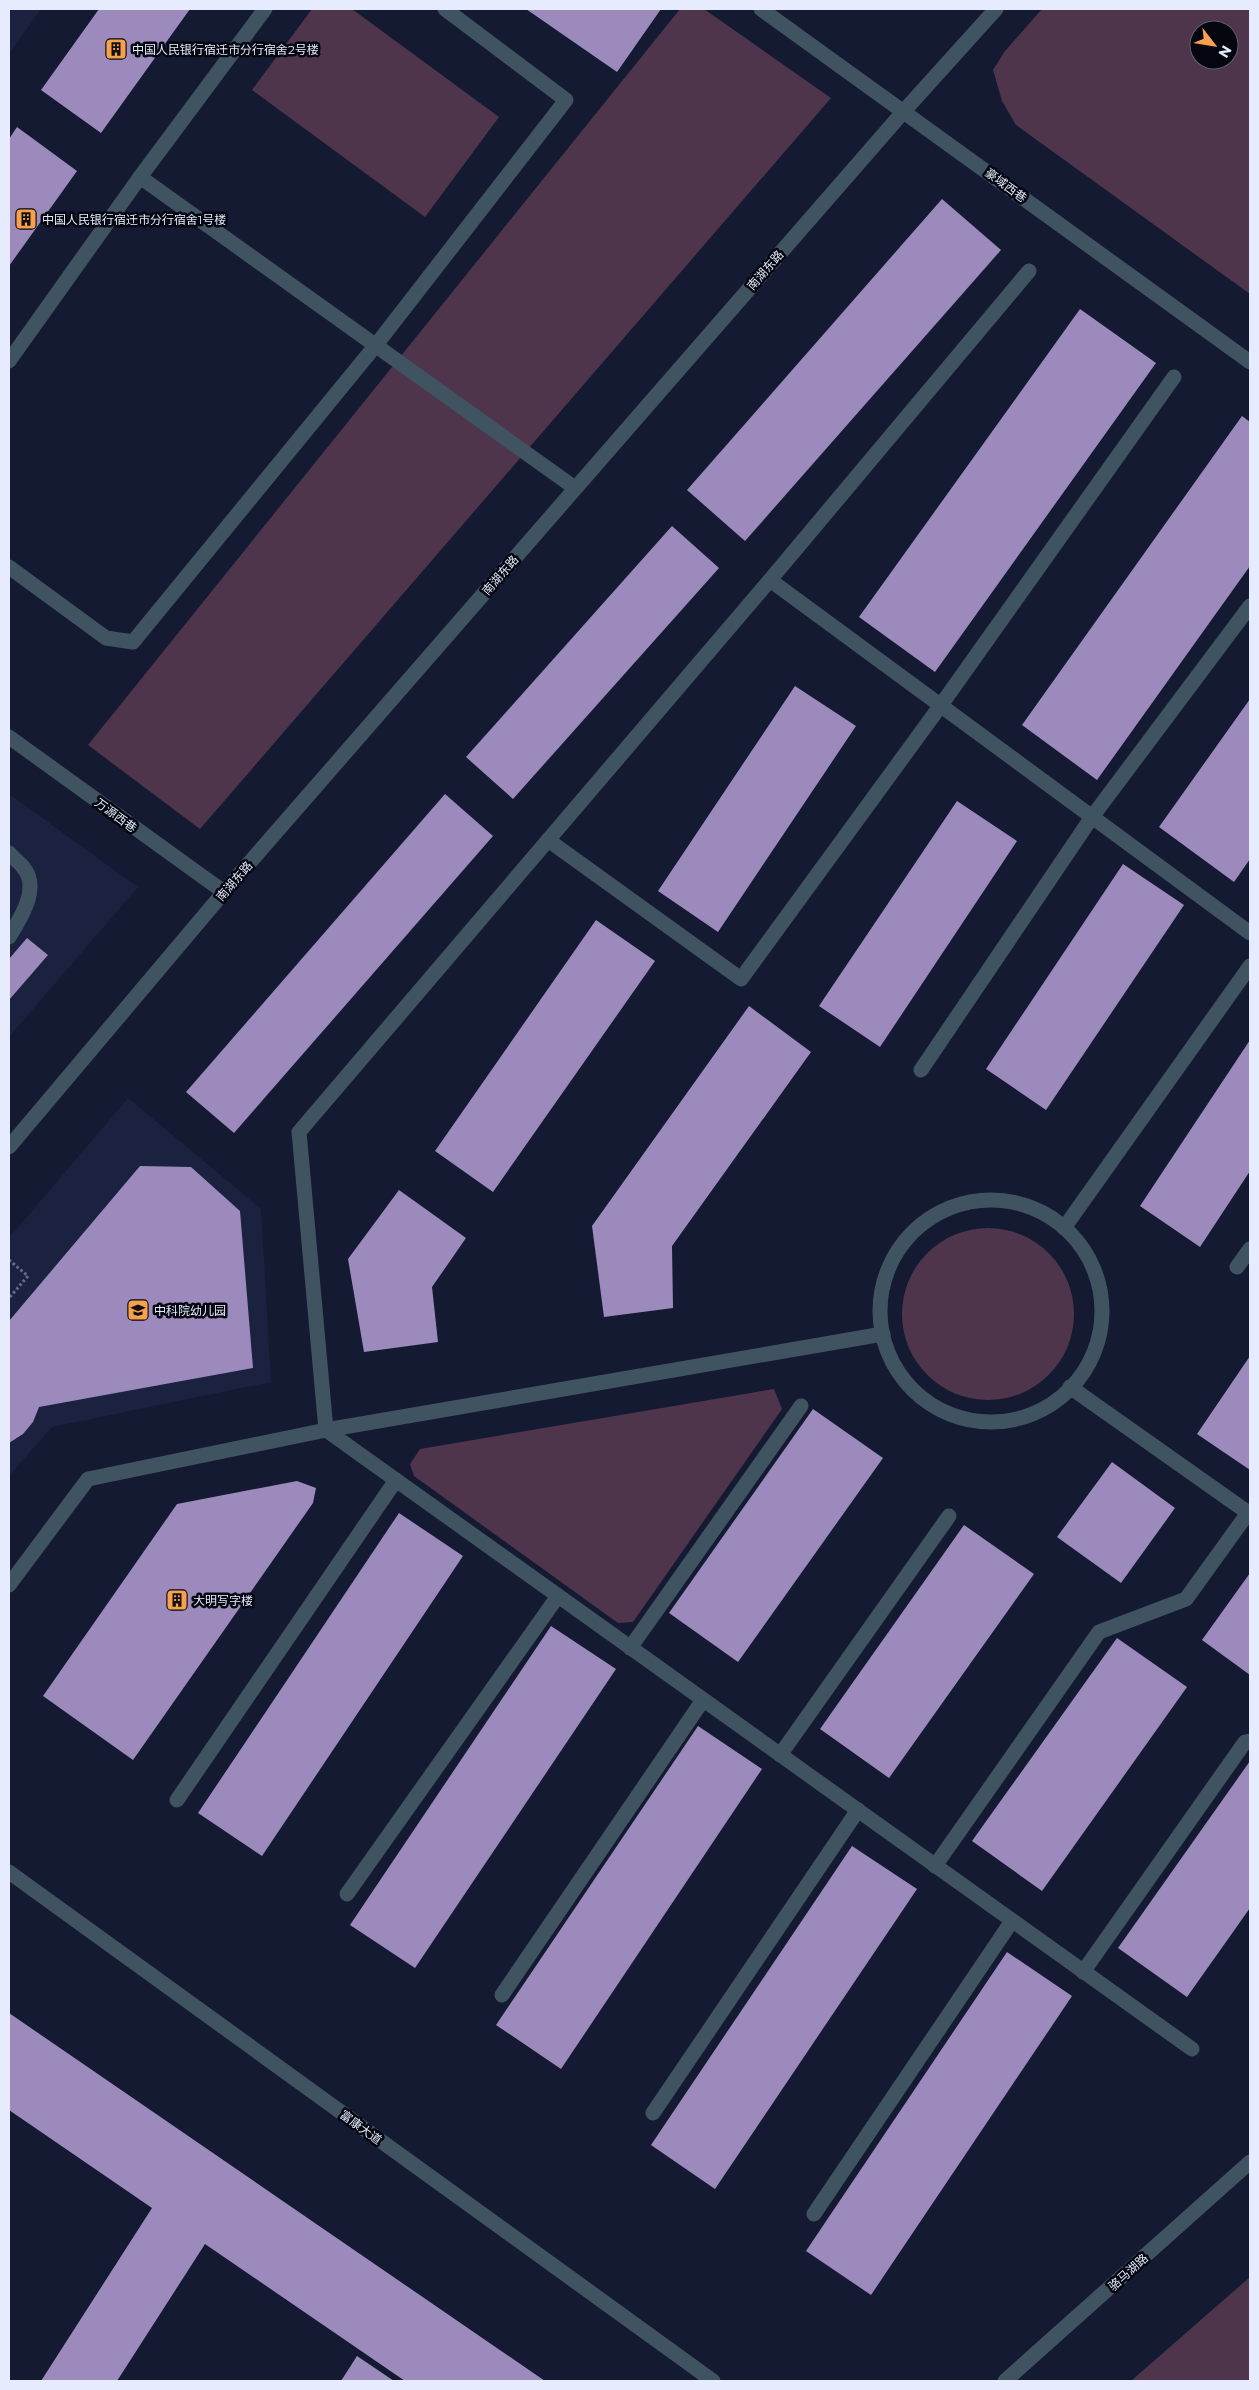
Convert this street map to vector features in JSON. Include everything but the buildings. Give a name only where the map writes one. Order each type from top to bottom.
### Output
[{"type":"street","points":[[9,361],[140,177],[265,9]]},
{"type":"street","points":[[9,567],[106,638],[133,642],[376,346],[566,100],[445,9]]},
{"type":"street","name":"豪域西巷","points":[[761,9],[1250,362]]},
{"type":"street","name":"南湖东路","points":[[9,1147],[224,892],[904,111],[996,9]]},
{"type":"street","points":[[140,177],[575,488]]},
{"type":"street","points":[[1029,270],[770,580],[300,1132],[326,1430],[1192,2049]]},
{"type":"street","points":[[548,840],[741,979],[941,705],[1174,377]]},
{"type":"street","points":[[770,580],[1250,933]]},
{"type":"street","points":[[921,1070],[1092,817],[1250,606]]},
{"type":"street","name":"万源西巷","points":[[9,737],[224,892]]},
{"type":"street","points":[[9,853],[25,868],[29,881],[29,896],[25,909],[9,937]]},
{"type":"street","points":[[1064,1228],[1250,966]]},
{"type":"street","points":[[1009,1200],[1045,1213],[1064,1228],[1075,1237],[1094,1267],[1102,1302],[1099,1337],[1085,1370],[1062,1397],[1031,1415],[996,1422],[961,1418],[928,1404],[902,1379],[884,1346],[879,1308],[886,1270],[906,1238],[935,1214],[972,1201],[1009,1200]]},
{"type":"street","points":[[1237,1267],[1250,1249]]},
{"type":"street","points":[[9,1585],[88,1479],[326,1430],[883,1334]]},
{"type":"street","points":[[935,1866],[1099,1632],[1186,1599],[1249,1514],[1070,1387]]},
{"type":"street","points":[[630,1648],[801,1406]]},
{"type":"street","points":[[177,1800],[396,1480]]},
{"type":"street","points":[[780,1755],[949,1516]]},
{"type":"street","points":[[347,1894],[558,1596]]},
{"type":"street","points":[[502,1995],[703,1700]]},
{"type":"street","points":[[1083,1972],[1245,1742],[1250,1741]]},
{"type":"street","points":[[653,2113],[858,1810]]},
{"type":"street","name":"富康大道","points":[[9,1872],[713,2381]]},
{"type":"street","points":[[814,2214],[1012,1921]]},
{"type":"street","name":"骆马湖路","points":[[1005,2381],[1250,2162]]},
{"type":"path","points":[[9,1260],[28,1276],[9,1298]]},
{"type":"shaded area","points":[[9,9],[41,9],[9,54]]},
{"type":"shaded area","points":[[312,9],[352,9],[499,117],[425,217],[252,90]]},
{"type":"shaded area","points":[[680,9],[704,9],[831,98],[200,829],[88,745]]},
{"type":"shaded area","points":[[1042,9],[1250,9],[1250,294],[1016,125],[1002,101],[993,70],[1005,51]]},
{"type":"shaded area","points":[[9,794],[138,887],[9,1037]]},
{"type":"shaded area","name":"中科院幼儿园","points":[[128,1098],[261,1209],[271,1382],[52,1427],[9,1476],[9,1238]]},
{"type":"shaded area","points":[[988,1228],[1005,1230],[1021,1235],[1049,1253],[1067,1281],[1072,1297],[1074,1314],[1072,1331],[1067,1347],[1049,1375],[1021,1393],[1005,1398],[988,1400],[971,1398],[955,1393],[927,1375],[909,1347],[904,1331],[902,1314],[904,1297],[909,1281],[927,1253],[955,1235],[971,1230]]},
{"type":"shaded area","points":[[774,1389],[782,1409],[633,1622],[618,1623],[414,1476],[410,1464],[420,1449]]},
{"type":"shaded area","points":[[1250,2277],[1250,2381],[1131,2381]]},
{"type":"place","name":"中国人民银行宿迁市分行宿舍2号楼","points":[[116,49]]},
{"type":"place","name":"中国人民银行宿迁市分行宿舍1号楼","points":[[26,219]]},
{"type":"place","name":"中科院幼儿园","points":[[138,1310]]},
{"type":"place","name":"大明写字楼","points":[[177,1600]]}]
